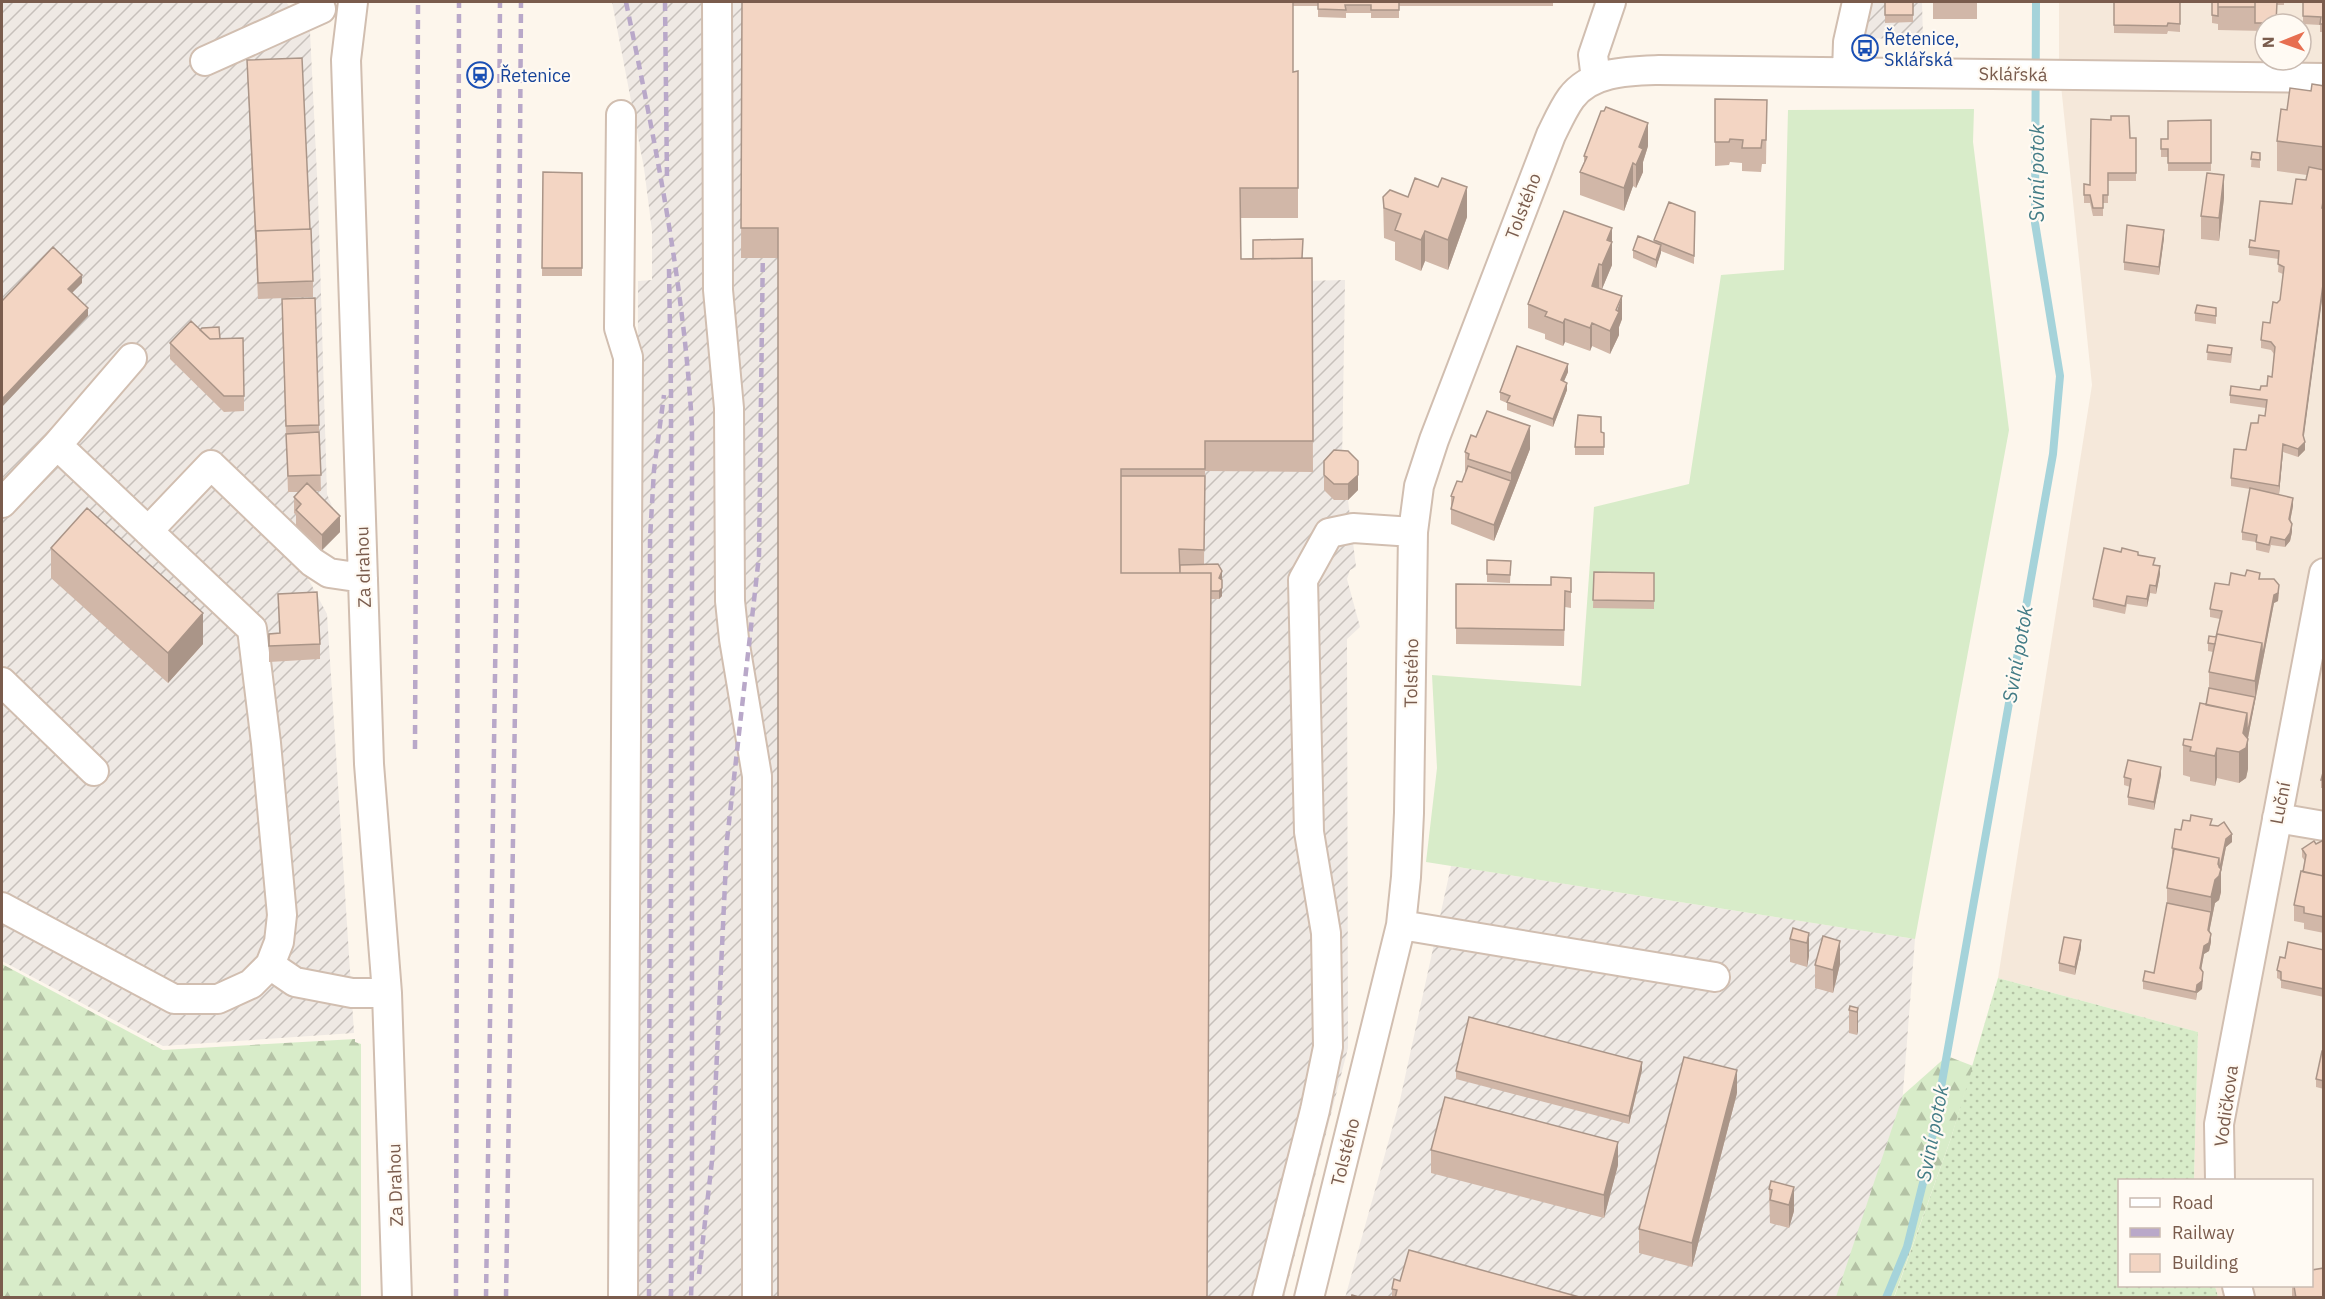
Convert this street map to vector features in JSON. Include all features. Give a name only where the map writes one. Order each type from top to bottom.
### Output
[{"type":"street","points":[[346,60],[353,2]]},
{"type":"street","points":[[717,2],[718,290],[729,408],[730,602],[734,639],[758,776],[757,1298]]},
{"type":"street","points":[[1596,79],[1593,55],[1611,2]]},
{"type":"street","points":[[1847,72],[1848,42],[1857,2]]},
{"type":"street","points":[[205,62],[318,5],[332,23],[346,60]]},
{"type":"street","name":"Za drahou","points":[[346,60],[369,764],[391,1073]]},
{"type":"street","name":"Sklářská","points":[[1596,79],[1622,72],[1659,70],[2324,78]]},
{"type":"street","name":"Tolstého","points":[[1309,1298],[1401,926],[1409,813],[1413,532],[1419,486],[1434,440],[1551,135],[1572,96],[1596,79]]},
{"type":"street","points":[[621,115],[620,328],[628,357],[623,1298]]},
{"type":"street","points":[[2,503],[57,445],[132,358]]},
{"type":"street","points":[[2,907],[174,999],[218,999],[251,984],[270,965],[279,942],[282,915],[266,743],[252,629],[57,445]]},
{"type":"street","points":[[148,531],[211,465],[312,562],[329,573],[363,578]]},
{"type":"street","points":[[1267,1298],[1315,1110],[1328,1047],[1326,933],[1309,831],[1303,580],[1329,533],[1353,528],[1413,532]]},
{"type":"street","name":"Luční","points":[[2237,1033],[2324,573]]},
{"type":"street","points":[[2,682],[94,771]]},
{"type":"street","points":[[2277,818],[2324,826]]},
{"type":"street","points":[[1401,926],[1715,977]]},
{"type":"street","points":[[270,965],[295,982],[352,993],[387,993]]},
{"type":"street","name":"Vodičkova","points":[[2220,1179],[2219,1124],[2237,1033]]},
{"type":"street","name":"Za Drahou","points":[[391,1073],[398,1298]]},
{"type":"shaded area","points":[[2,2],[286,2],[310,32],[318,196],[327,494],[338,521],[335,526],[340,532],[304,571],[327,614],[354,1033],[163,1046],[2,961]]},
{"type":"shaded area","points":[[612,2],[1553,2],[1553,6],[1293,6],[1293,101],[1298,218],[1240,218],[1241,289],[1302,281],[1345,280],[1342,465],[1358,490],[1348,500],[1356,567],[1350,570],[1347,579],[1360,627],[1347,639],[1348,1048],[1284,1297],[636,1297],[638,281],[652,280],[652,231],[644,168]]},
{"type":"shaded area","points":[[1844,2],[1922,2],[1923,39],[1843,38]]},
{"type":"shaded area","points":[[2059,2],[2323,2],[2323,1297],[2218,1297],[2215,1287],[2313,1287],[2313,1179],[2194,1179],[2198,1032],[1998,978],[2092,385],[2059,66]]},
{"type":"shaded area","points":[[1451,866],[1915,939],[1902,1105],[1837,1297],[1345,1298],[1400,1100]]},
{"type":"green space","points":[[1974,109],[1973,142],[2009,430],[1915,939],[1426,862],[1437,768],[1432,675],[1581,686],[1594,507],[1689,484],[1721,275],[1784,270],[1788,110]]},
{"type":"green space","points":[[2,964],[163,1050],[355,1039],[355,1042],[361,1044],[361,1297],[2,1297]]},
{"type":"green space","points":[[1998,978],[2198,1032],[2194,1179],[2118,1179],[2118,1287],[2215,1287],[2218,1297],[1894,1298],[1951,1138]]},
{"type":"green space","points":[[1947,1056],[1973,1066],[1951,1138],[1894,1297],[1836,1297],[1903,1095]]},
{"type":"building","points":[[742,2],[1293,2],[1293,72],[1298,71],[1298,188],[1240,188],[1241,259],[1312,258],[1313,441],[1205,441],[1205,469],[1121,469],[1121,573],[1211,573],[1207,1298],[778,1298],[778,228],[741,228]]},
{"type":"building","points":[[1318,2],[1399,2],[1399,10],[1371,10],[1371,5],[1345,5],[1346,10],[1318,9]]},
{"type":"building","points":[[1885,2],[1913,2],[1913,15],[1885,15]]},
{"type":"building","points":[[2114,2],[2180,2],[2180,24],[2168,23],[2167,26],[2114,25]]},
{"type":"building","points":[[2212,2],[2218,2],[2218,16],[2212,15]]},
{"type":"building","points":[[2218,2],[2255,2],[2255,7],[2218,7]]},
{"type":"building","points":[[2255,2],[2277,2],[2277,12],[2255,12]]},
{"type":"building","points":[[2303,2],[2324,2],[2324,24],[2320,24],[2321,17],[2313,17],[2313,12],[2303,12]]},
{"type":"building","points":[[302,58],[310,229],[256,231],[256,239],[247,60]]},
{"type":"building","points":[[2312,84],[2324,86],[2324,147],[2277,141],[2281,109],[2287,110],[2290,88],[2311,91]]},
{"type":"building","points":[[1715,99],[1767,100],[1766,140],[1762,140],[1761,148],[1742,148],[1743,140],[1730,139],[1729,142],[1715,142]]},
{"type":"building","points":[[1606,107],[1648,123],[1639,147],[1643,149],[1636,165],[1633,163],[1624,188],[1580,172],[1601,111],[1604,111]]},
{"type":"building","points":[[2111,116],[2129,116],[2130,138],[2136,138],[2136,173],[2108,173],[2108,195],[2103,195],[2103,208],[2093,208],[2090,195],[2084,195],[2084,184],[2090,185],[2091,119],[2111,120]]},
{"type":"building","points":[[2211,120],[2211,163],[2168,163],[2168,149],[2161,149],[2161,139],[2168,139],[2168,121]]},
{"type":"building","points":[[2252,152],[2260,153],[2260,160],[2251,159]]},
{"type":"building","points":[[2309,167],[2324,170],[2322,208],[2324,209],[2324,277],[2303,435],[2305,442],[2298,449],[2283,444],[2279,486],[2231,478],[2234,449],[2246,450],[2251,423],[2258,423],[2259,415],[2265,416],[2267,400],[2230,395],[2231,386],[2260,390],[2261,386],[2267,386],[2268,376],[2272,377],[2275,347],[2271,342],[2261,340],[2263,322],[2270,323],[2273,302],[2277,303],[2280,300],[2284,267],[2278,264],[2279,251],[2249,247],[2250,240],[2255,241],[2260,201],[2292,204],[2296,179],[2306,180]]},
{"type":"building","points":[[543,172],[582,173],[582,268],[542,268]]},
{"type":"building","points":[[2207,173],[2224,175],[2219,218],[2201,216]]},
{"type":"building","points":[[1415,178],[1438,187],[1442,178],[1467,187],[1448,240],[1425,231],[1421,240],[1395,230],[1401,214],[1384,208],[1383,197],[1390,190],[1408,197]]},
{"type":"building","points":[[1669,202],[1695,212],[1694,256],[1654,240]]},
{"type":"building","points":[[1564,211],[1612,228],[1607,240],[1612,242],[1602,265],[1599,264],[1592,286],[1622,296],[1616,310],[1619,312],[1610,331],[1592,323],[1590,328],[1565,319],[1563,323],[1545,316],[1547,312],[1528,304]]},
{"type":"building","points":[[2127,225],[2164,230],[2159,267],[2124,262]]},
{"type":"building","points":[[311,229],[313,281],[258,283],[256,231]]},
{"type":"building","points":[[1638,236],[1661,245],[1656,260],[1633,250]]},
{"type":"building","points":[[1303,239],[1302,258],[1253,259],[1253,240]]},
{"type":"building","points":[[53,247],[82,275],[68,289],[88,308],[2,399],[2,301]]},
{"type":"building","points":[[315,298],[319,425],[286,426],[282,299]]},
{"type":"building","points":[[2197,305],[2216,308],[2216,316],[2195,313]]},
{"type":"building","points":[[191,321],[210,339],[243,338],[244,396],[224,396],[170,343]]},
{"type":"building","points":[[219,327],[220,339],[210,339],[200,330],[202,328]]},
{"type":"building","points":[[2208,345],[2232,348],[2231,355],[2207,352]]},
{"type":"building","points":[[1517,346],[1568,364],[1561,380],[1567,383],[1553,419],[1507,402],[1510,396],[1500,392]]},
{"type":"building","points":[[1487,411],[1530,426],[1511,473],[1468,459],[1469,454],[1465,452],[1471,435],[1476,437]]},
{"type":"building","points":[[1578,415],[1601,417],[1604,447],[1575,447]]},
{"type":"building","points":[[319,432],[321,475],[288,476],[286,434]]},
{"type":"building","points":[[1334,450],[1348,451],[1358,461],[1358,475],[1348,484],[1334,484],[1324,475],[1324,461]]},
{"type":"building","points":[[1468,466],[1511,481],[1494,525],[1451,509],[1454,497],[1451,496],[1457,481],[1462,482]]},
{"type":"building","points":[[1121,476],[1205,476],[1204,550],[1179,549],[1180,573],[1121,573]]},
{"type":"building","points":[[307,483],[340,516],[322,535],[296,510],[301,504],[294,497]]},
{"type":"building","points":[[2250,488],[2293,498],[2289,519],[2292,524],[2285,540],[2271,537],[2269,545],[2256,542],[2257,535],[2242,532]]},
{"type":"building","points":[[87,508],[203,613],[168,653],[51,548]]},
{"type":"building","points":[[2104,548],[2121,552],[2122,548],[2138,552],[2138,555],[2155,558],[2153,565],[2160,566],[2156,586],[2150,585],[2147,599],[2127,596],[2125,606],[2093,599]]},
{"type":"building","points":[[1487,560],[1511,561],[1510,575],[1487,574]]},
{"type":"building","points":[[1218,564],[1222,571],[1219,578],[1222,580],[1222,588],[1219,591],[1211,591],[1211,573],[1180,573],[1180,565]]},
{"type":"building","points":[[2247,570],[2260,573],[2259,579],[2274,579],[2279,585],[2278,593],[2274,595],[2262,659],[2262,643],[2217,634],[2215,644],[2208,643],[2209,636],[2216,637],[2222,611],[2210,609],[2215,583],[2229,585],[2231,573],[2245,576]]},
{"type":"building","points":[[1594,572],[1654,573],[1654,601],[1593,600]]},
{"type":"building","points":[[1551,577],[1571,578],[1571,592],[1565,591],[1564,630],[1456,628],[1456,584],[1551,585]]},
{"type":"building","points":[[317,592],[320,644],[269,646],[269,634],[280,633],[278,594]]},
{"type":"building","points":[[2217,634],[2262,643],[2255,681],[2209,672]]},
{"type":"building","points":[[2209,688],[2255,697],[2247,735],[2247,713],[2206,705]]},
{"type":"building","points":[[2200,703],[2247,713],[2243,733],[2248,739],[2246,748],[2239,752],[2217,748],[2215,756],[2190,751],[2191,747],[2183,745],[2184,739],[2192,740]]},
{"type":"building","points":[[2128,760],[2161,767],[2154,802],[2128,797],[2131,779],[2124,777]]},
{"type":"building","points":[[2191,815],[2212,819],[2210,825],[2218,826],[2224,822],[2232,834],[2226,839],[2220,868],[2219,858],[2172,848],[2175,829],[2181,830],[2183,820],[2190,821]]},
{"type":"building","points":[[2324,836],[2324,876],[2303,872],[2306,855],[2302,849],[2314,841],[2316,844],[2322,841]]},
{"type":"building","points":[[2174,849],[2219,858],[2218,864],[2221,869],[2215,880],[2211,897],[2167,888]]},
{"type":"building","points":[[2301,871],[2324,876],[2324,917],[2304,913],[2304,907],[2294,905]]},
{"type":"building","points":[[2167,903],[2211,912],[2208,930],[2211,934],[2209,943],[2204,946],[2200,968],[2203,972],[2202,981],[2197,985],[2196,992],[2143,981],[2145,971],[2154,973]]},
{"type":"building","points":[[1793,928],[1809,933],[1807,943],[1790,939]]},
{"type":"building","points":[[1823,936],[1840,941],[1833,970],[1815,965]]},
{"type":"building","points":[[2064,937],[2081,940],[2075,967],[2059,963]]},
{"type":"building","points":[[2288,942],[2324,950],[2324,989],[2281,980],[2281,972],[2277,970],[2280,957],[2285,958]]},
{"type":"building","points":[[1850,1006],[1858,1008],[1857,1012],[1849,1010]]},
{"type":"building","points":[[1469,1017],[1642,1062],[1629,1116],[1456,1071]]},
{"type":"building","points":[[2322,1051],[2324,1051],[2324,1081],[2316,1079]]},
{"type":"building","points":[[1684,1057],[1737,1070],[1692,1243],[1639,1229]]},
{"type":"building","points":[[1445,1097],[1618,1142],[1604,1195],[1431,1150]]},
{"type":"building","points":[[1771,1181],[1794,1187],[1789,1205],[1770,1200]]},
{"type":"building","points":[[1409,1250],[1583,1298],[1395,1298],[1397,1290],[1392,1289],[1394,1279],[1400,1281]]},
{"type":"building","points":[[2324,1268],[2324,1298],[2296,1298],[2294,1287],[2313,1287],[2313,1270]]},
{"type":"waterway","name":"Sviní potok","points":[[1886,1298],[1907,1247],[1927,1167],[2053,454],[2060,376],[2035,223],[2036,2]]},
{"type":"railway","points":[[415,749],[418,2]]},
{"type":"railway","points":[[456,1298],[459,2]]},
{"type":"railway","points":[[486,1298],[496,607],[500,2]]},
{"type":"railway","points":[[506,1298],[517,576],[521,2]]},
{"type":"railway","points":[[626,2],[667,213],[682,320],[692,427],[691,1298]]},
{"type":"railway","points":[[665,2],[667,179]]},
{"type":"railway","points":[[699,1274],[712,1161],[727,840],[759,556],[763,242]]},
{"type":"railway","points":[[669,269],[671,1298]]},
{"type":"railway","points":[[649,1298],[650,538],[654,470],[664,395]]},
{"type":"place","name":"Řetenice, Sklářská","points":[[1865,48]]},
{"type":"place","name":"Řetenice","points":[[480,75]]}]
